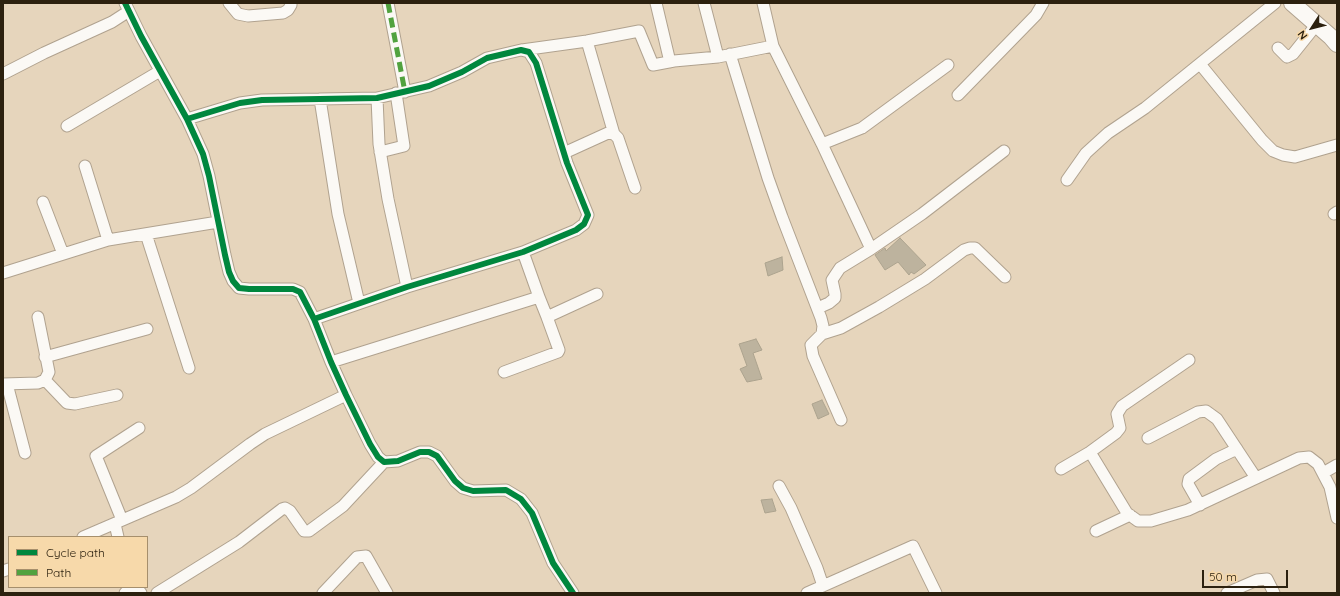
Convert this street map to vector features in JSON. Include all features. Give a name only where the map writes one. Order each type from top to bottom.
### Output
[{"type":"main road","points":[[1299,5],[1336,43]]},
{"type":"street","points":[[229,3],[238,14],[248,16],[283,13],[288,10],[291,5],[290,3]]},
{"type":"street","points":[[380,152],[404,146],[400,92],[388,3]]},
{"type":"street","points":[[656,3],[670,62]]},
{"type":"street","points":[[704,3],[718,58]]},
{"type":"street","points":[[763,3],[773,46],[822,144],[871,249]]},
{"type":"street","points":[[958,95],[1036,14],[1044,3]]},
{"type":"street","points":[[1067,180],[1086,153],[1108,133],[1145,108],[1275,3]]},
{"type":"street","points":[[3,74],[112,22],[127,7],[141,36],[187,119],[203,154],[229,272],[233,281],[239,288],[249,290],[293,289],[300,292],[314,319],[331,362],[370,444],[378,457],[384,462]]},
{"type":"street","points":[[1278,48],[1287,57],[1293,54],[1316,24]]},
{"type":"street","points":[[187,119],[240,103],[262,100],[377,98],[429,86],[487,58],[521,50],[587,42],[639,31],[654,64],[718,58],[730,54],[773,46]]},
{"type":"street","points":[[587,42],[614,134],[618,138],[635,188]]},
{"type":"street","points":[[314,319],[407,287],[523,252],[576,230],[584,224],[588,215],[574,183],[536,63],[529,52],[521,50]]},
{"type":"street","points":[[730,54],[768,178],[818,308],[823,326],[822,334]]},
{"type":"street","points":[[822,144],[862,128],[948,64]]},
{"type":"street","points":[[1200,64],[1262,140],[1273,150],[1283,155],[1295,157],[1337,145]]},
{"type":"street","points":[[67,126],[160,71]]},
{"type":"street","points":[[377,98],[380,152],[388,199],[407,287]]},
{"type":"street","points":[[320,99],[338,214],[359,303]]},
{"type":"street","points":[[564,153],[608,133],[614,134]]},
{"type":"street","points":[[818,308],[829,303],[834,298],[835,294],[832,280],[840,268],[922,214],[1004,151]]},
{"type":"street","points":[[85,166],[108,240]]},
{"type":"street","points":[[43,202],[63,254]]},
{"type":"street","points":[[3,272],[108,240],[218,222]]},
{"type":"street","points":[[146,234],[189,368]]},
{"type":"street","points":[[841,420],[813,356],[812,345],[822,334],[841,328],[879,307],[925,279],[958,254],[970,248],[976,248],[1005,277]]},
{"type":"street","points":[[504,372],[558,352],[559,350],[523,252]]},
{"type":"street","points":[[547,317],[597,294]]},
{"type":"street","points":[[331,362],[539,297]]},
{"type":"street","points":[[25,453],[5,384],[38,383],[45,380],[49,372],[38,317]]},
{"type":"street","points":[[45,357],[147,329]]},
{"type":"street","points":[[1061,469],[1090,452],[1120,428],[1120,422],[1117,414],[1122,406],[1189,360]]},
{"type":"street","points":[[45,380],[66,402],[75,404],[116,395]]},
{"type":"street","points":[[85,536],[176,497],[191,488],[260,438],[346,395]]},
{"type":"street","points":[[1148,438],[1198,412],[1206,411],[1217,419],[1256,478]]},
{"type":"street","points":[[118,536],[119,522],[96,456],[140,428]]},
{"type":"street","points":[[1200,505],[1188,484],[1189,479],[1216,459],[1237,449]]},
{"type":"street","points":[[157,593],[172,589],[252,533],[282,509],[285,508],[290,511],[304,531],[309,531],[343,506],[384,462],[398,461],[420,452],[429,452],[437,456],[455,481],[463,488],[473,491],[506,490],[521,499],[532,513],[553,563],[572,593]]},
{"type":"street","points":[[1090,452],[1130,515],[1138,521],[1151,521],[1188,510],[1299,458],[1309,458],[1318,464],[1330,488],[1337,518]]},
{"type":"street","points":[[1322,473],[1337,465]]},
{"type":"street","points":[[779,486],[800,528],[823,586]]},
{"type":"street","points":[[1096,531],[1130,515]]},
{"type":"street","points":[[808,593],[913,546],[936,593]]},
{"type":"street","points":[[322,593],[357,557],[366,556],[387,593]]},
{"type":"street","points":[[1226,593],[1257,580],[1267,579],[1274,593]]},
{"type":"building","points":[[900,238],[926,265],[914,274],[911,272],[909,275],[898,262],[885,270],[875,255],[885,248],[886,251]]},
{"type":"building","points":[[782,257],[783,270],[768,276],[765,263]]},
{"type":"building","points":[[756,339],[762,350],[753,353],[762,379],[747,382],[740,369],[747,366],[739,344]]},
{"type":"building","points":[[822,400],[829,414],[818,419],[812,404]]},
{"type":"building","points":[[772,499],[776,511],[765,513],[761,500]]},
{"type":"marked path","points":[[388,3],[405,92]]},
{"type":"cycle path","points":[[125,3],[141,36],[187,119],[203,154],[229,272],[233,281],[239,288],[293,289],[300,292],[314,319],[346,395],[378,457],[384,462],[398,461],[420,452],[429,452],[437,456],[455,481],[463,488],[473,491],[506,490],[521,499],[532,513],[553,563],[573,593]]},
{"type":"cycle path","points":[[187,119],[240,103],[262,100],[377,98],[429,86],[462,72],[487,58],[521,50],[529,52],[536,63],[567,163],[588,215],[584,224],[576,230],[523,252],[407,287],[314,319]]}]
